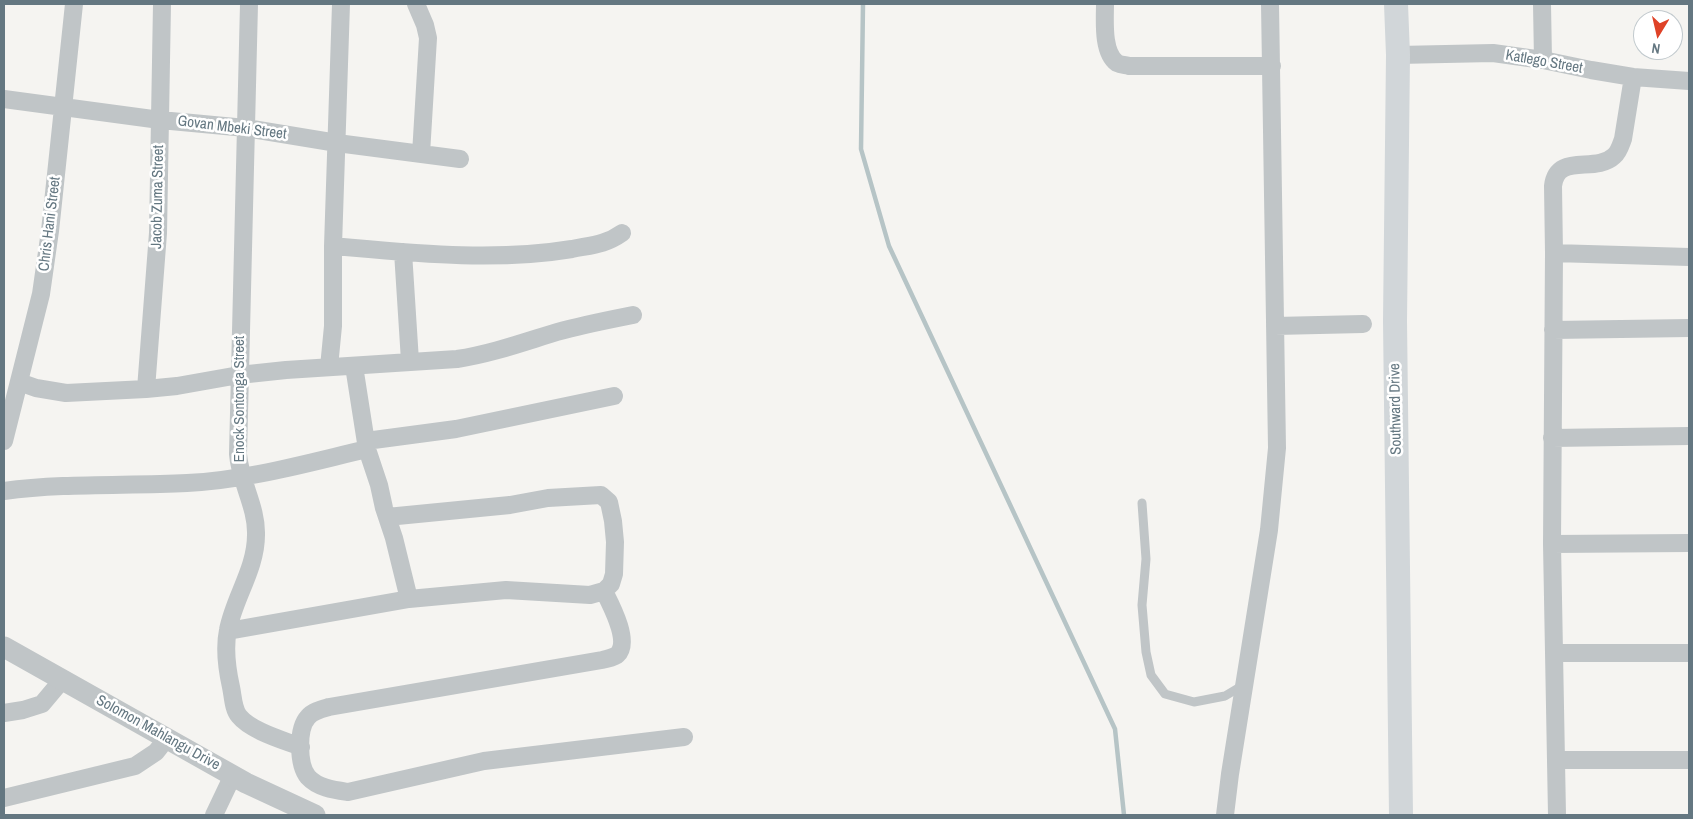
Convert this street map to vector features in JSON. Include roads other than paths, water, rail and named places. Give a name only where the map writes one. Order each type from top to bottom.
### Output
[{"type":"main road","name":"Southward Drive","points":[[1396,4],[1398,54],[1395,321],[1402,815]]},
{"type":"street","name":"Chris Hani Street","points":[[4,441],[41,294],[50,231],[74,4]]},
{"type":"street","name":"Jacob Zuma Street","points":[[146,389],[158,233],[162,4]]},
{"type":"street","name":"Enock Sontonga Street","points":[[250,4],[238,454],[242,478],[250,501],[256,536],[252,561],[228,631],[226,650],[228,674],[235,708],[239,716],[253,727],[301,747]]},
{"type":"street","points":[[329,367],[333,326],[333,246],[341,4]]},
{"type":"street","points":[[416,4],[428,38],[421,154]]},
{"type":"street","points":[[1105,4],[1106,41],[1112,58],[1119,64],[1129,66],[1272,66]]},
{"type":"street","points":[[1224,815],[1269,530],[1276,457],[1270,4]]},
{"type":"street","points":[[1542,4],[1543,60]]},
{"type":"street","name":"Katlego Street","points":[[1398,54],[1493,53],[1543,60],[1633,77],[1689,81]]},
{"type":"street","points":[[1557,815],[1552,544],[1554,177],[1559,170],[1565,167],[1600,162],[1614,156],[1620,148],[1623,139],[1633,77]]},
{"type":"street","name":"Govan Mbeki Street","points":[[4,99],[160,120],[246,128],[337,143],[460,159]]},
{"type":"street","points":[[333,246],[486,256],[545,253],[600,244],[610,241],[622,233]]},
{"type":"street","points":[[403,252],[410,361]]},
{"type":"street","points":[[1554,253],[1689,257]]},
{"type":"street","points":[[19,382],[52,392],[66,393],[146,389],[177,386],[239,374],[476,356],[559,332],[633,315]]},
{"type":"street","points":[[1275,326],[1362,324]]},
{"type":"street","points":[[1553,330],[1689,328]]},
{"type":"street","points":[[354,366],[366,445],[400,559],[409,599]]},
{"type":"street","points":[[4,491],[63,486],[188,483],[242,478],[366,445],[456,429],[614,396]]},
{"type":"street","points":[[1552,438],[1689,436]]},
{"type":"street","points":[[228,631],[409,599],[506,590],[590,595],[604,592],[611,584],[614,574],[615,542],[613,521],[609,502],[601,494],[548,498],[510,505],[387,517]]},
{"type":"street","points":[[1552,544],[1689,543]]},
{"type":"street","points":[[604,592],[618,620],[621,649],[617,654],[610,658],[329,707],[309,716],[305,721],[302,730],[300,755],[302,766],[308,776],[327,789],[348,792],[484,762],[684,736]]},
{"type":"street","name":"Solomon Mahlangu Drive","points":[[4,647],[234,776],[315,815]]},
{"type":"street","points":[[1554,653],[1689,653]]},
{"type":"street","points":[[4,713],[42,704],[63,679]]},
{"type":"street","points":[[4,798],[134,766],[156,752],[167,738]]},
{"type":"street","points":[[1556,760],[1689,760]]},
{"type":"street","points":[[214,815],[234,776]]},
{"type":"lane","points":[[1142,503],[1146,559],[1142,605],[1146,652],[1151,675],[1165,694],[1194,702],[1225,696],[1245,683]]},
{"type":"waterway","points":[[863,4],[861,149],[889,246],[1115,729],[1124,815]]}]
